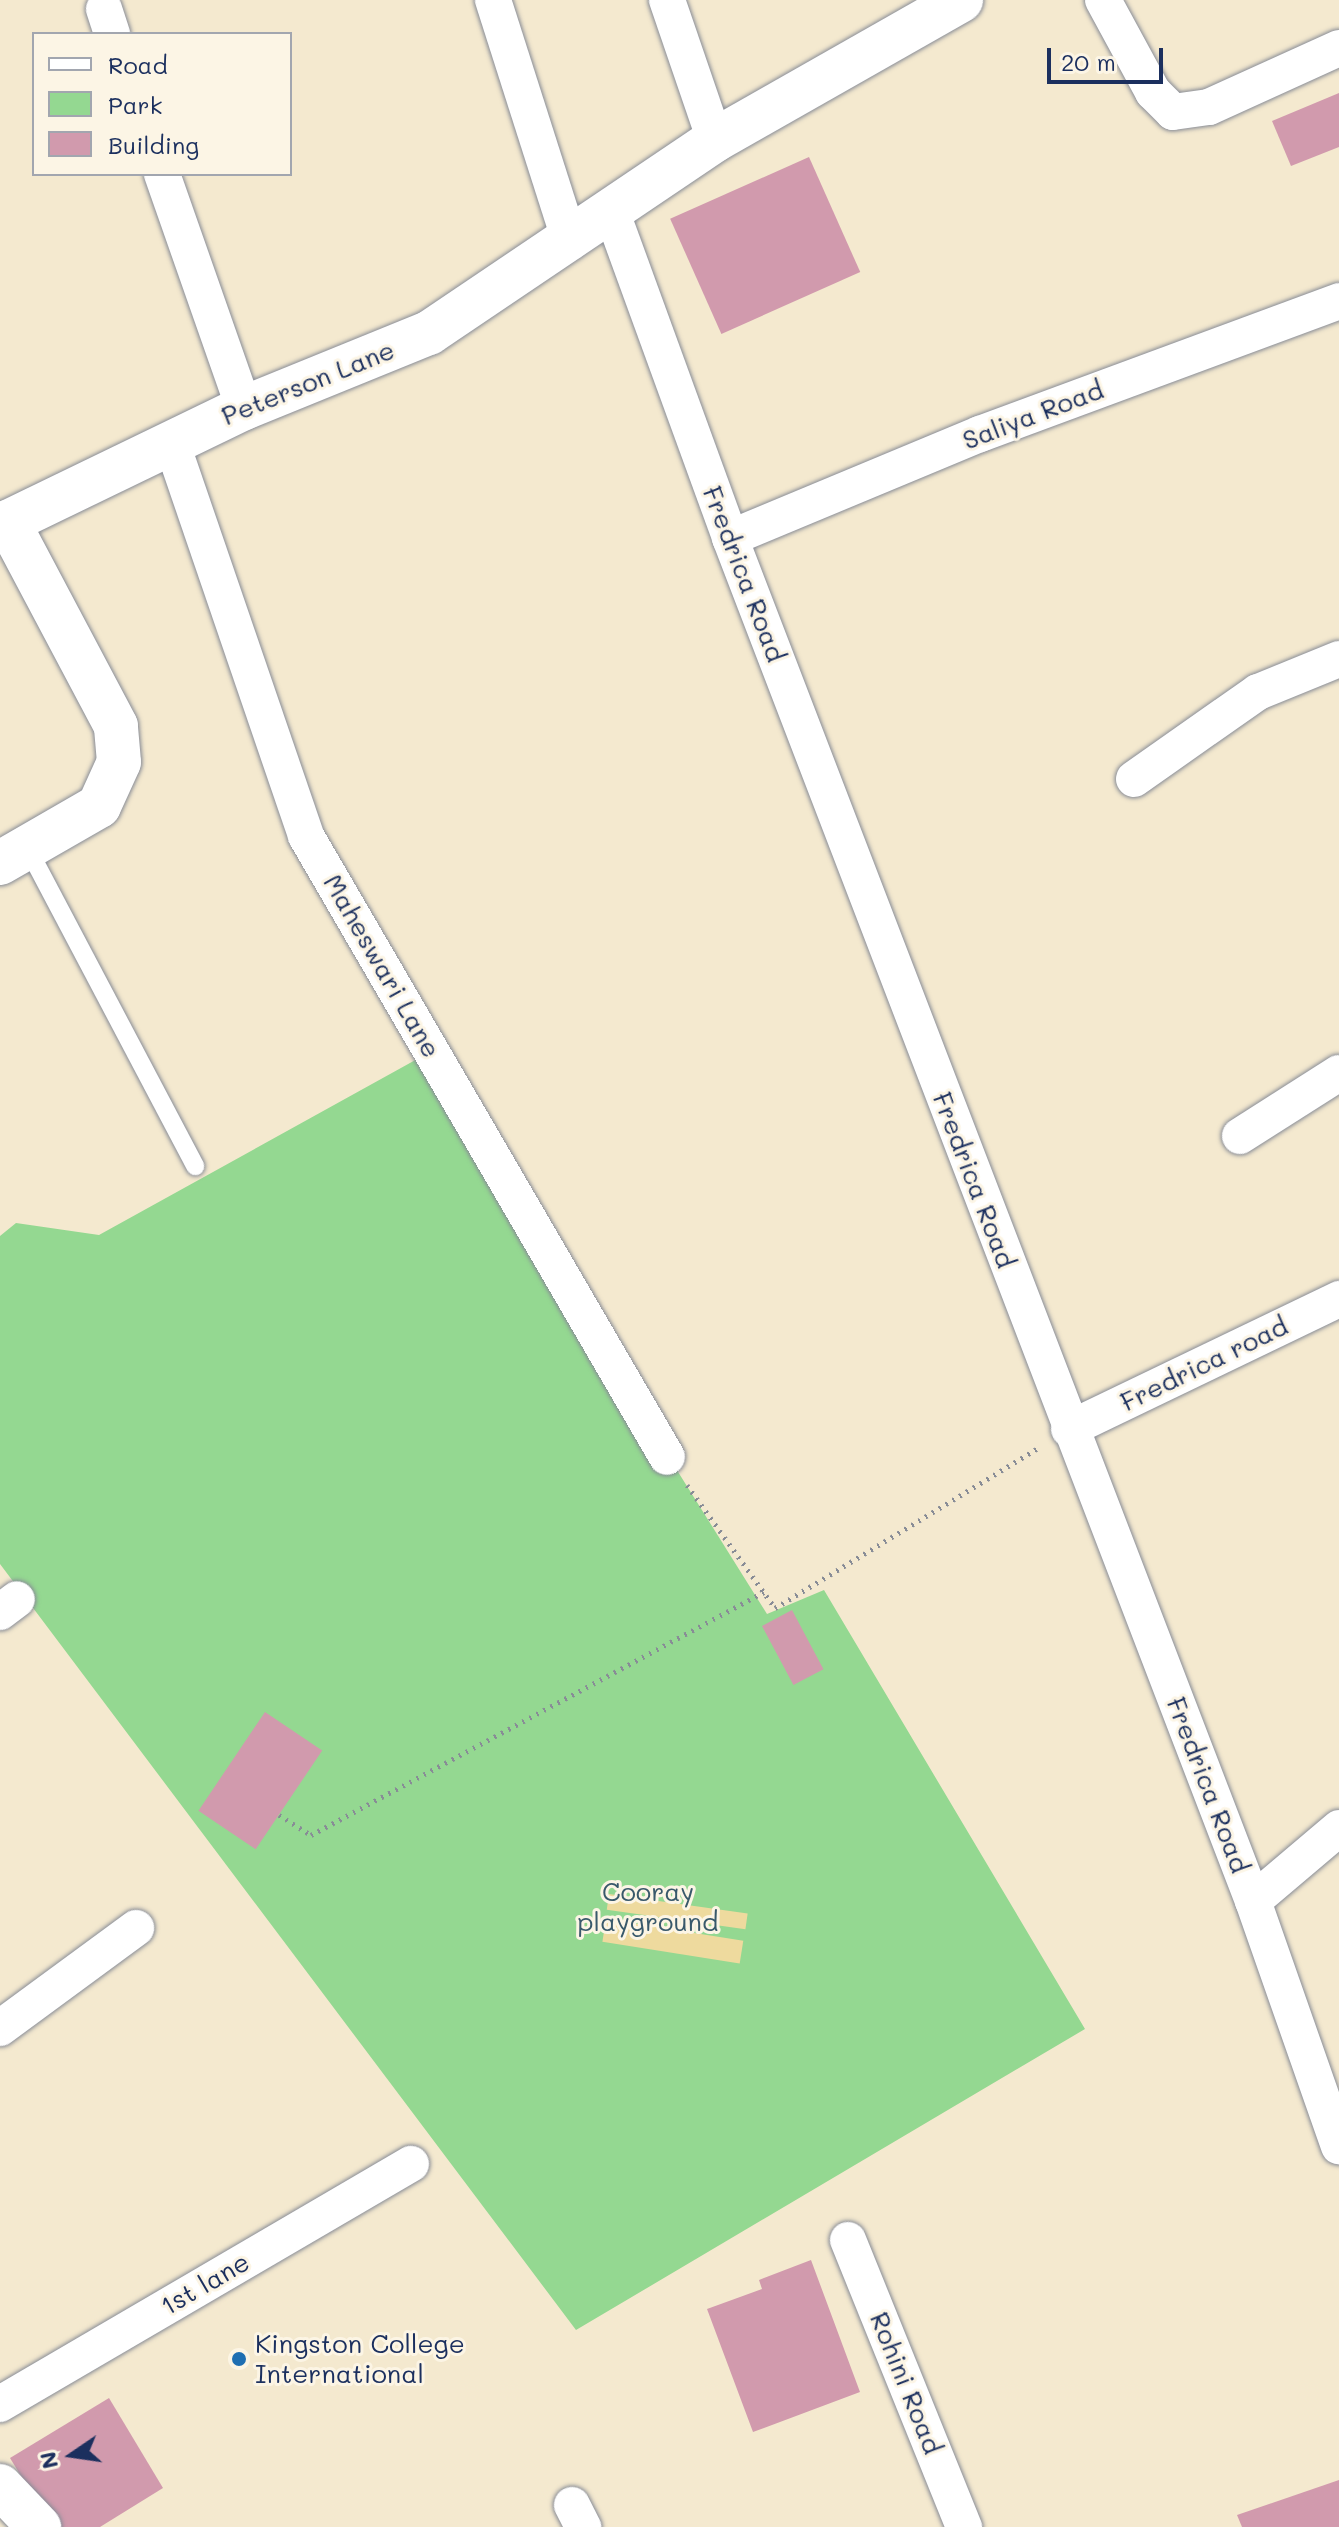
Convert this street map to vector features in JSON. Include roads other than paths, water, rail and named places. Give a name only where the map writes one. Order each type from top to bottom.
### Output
[{"type":"street","points":[[493,0],[570,242]]},
{"type":"street","points":[[667,0],[715,140]]},
{"type":"street","name":"Peterson Lane","points":[[14,855],[99,806],[119,762],[116,726],[4,516],[244,408],[429,333],[570,242],[715,140],[961,0]]},
{"type":"street","points":[[1103,0],[1153,92],[1173,112],[1209,107],[1339,48]]},
{"type":"street","points":[[163,176],[244,408]]},
{"type":"street","name":"Fredrica Road","points":[[612,213],[730,538],[1069,1429],[1253,1901],[1339,2146]]},
{"type":"street","name":"Saliya Road","points":[[730,538],[980,434],[1339,301]]},
{"type":"street","name":"Maheswari Lane","points":[[171,441],[306,836],[667,1457]]},
{"type":"street","points":[[1134,779],[1258,692],[1339,659]]},
{"type":"street","points":[[1240,1136],[1339,1073]]},
{"type":"street","name":"Fredrica road","points":[[1069,1429],[1339,1299]]},
{"type":"street","points":[[1253,1901],[1336,1843]]},
{"type":"street","points":[[0,2028],[136,1928]]},
{"type":"street","name":"1st lane","points":[[0,2404],[411,2164]]},
{"type":"street","name":"Rohini Road","points":[[848,2240],[964,2527]]},
{"type":"street","points":[[0,2486],[39,2527]]},
{"type":"lane","points":[[14,855],[195,1166]]},
{"type":"place","name":"Kingston College International","points":[[239,2359]]},
{"type":"park label","name":"Cooray playground","points":[[648,1907]]}]
